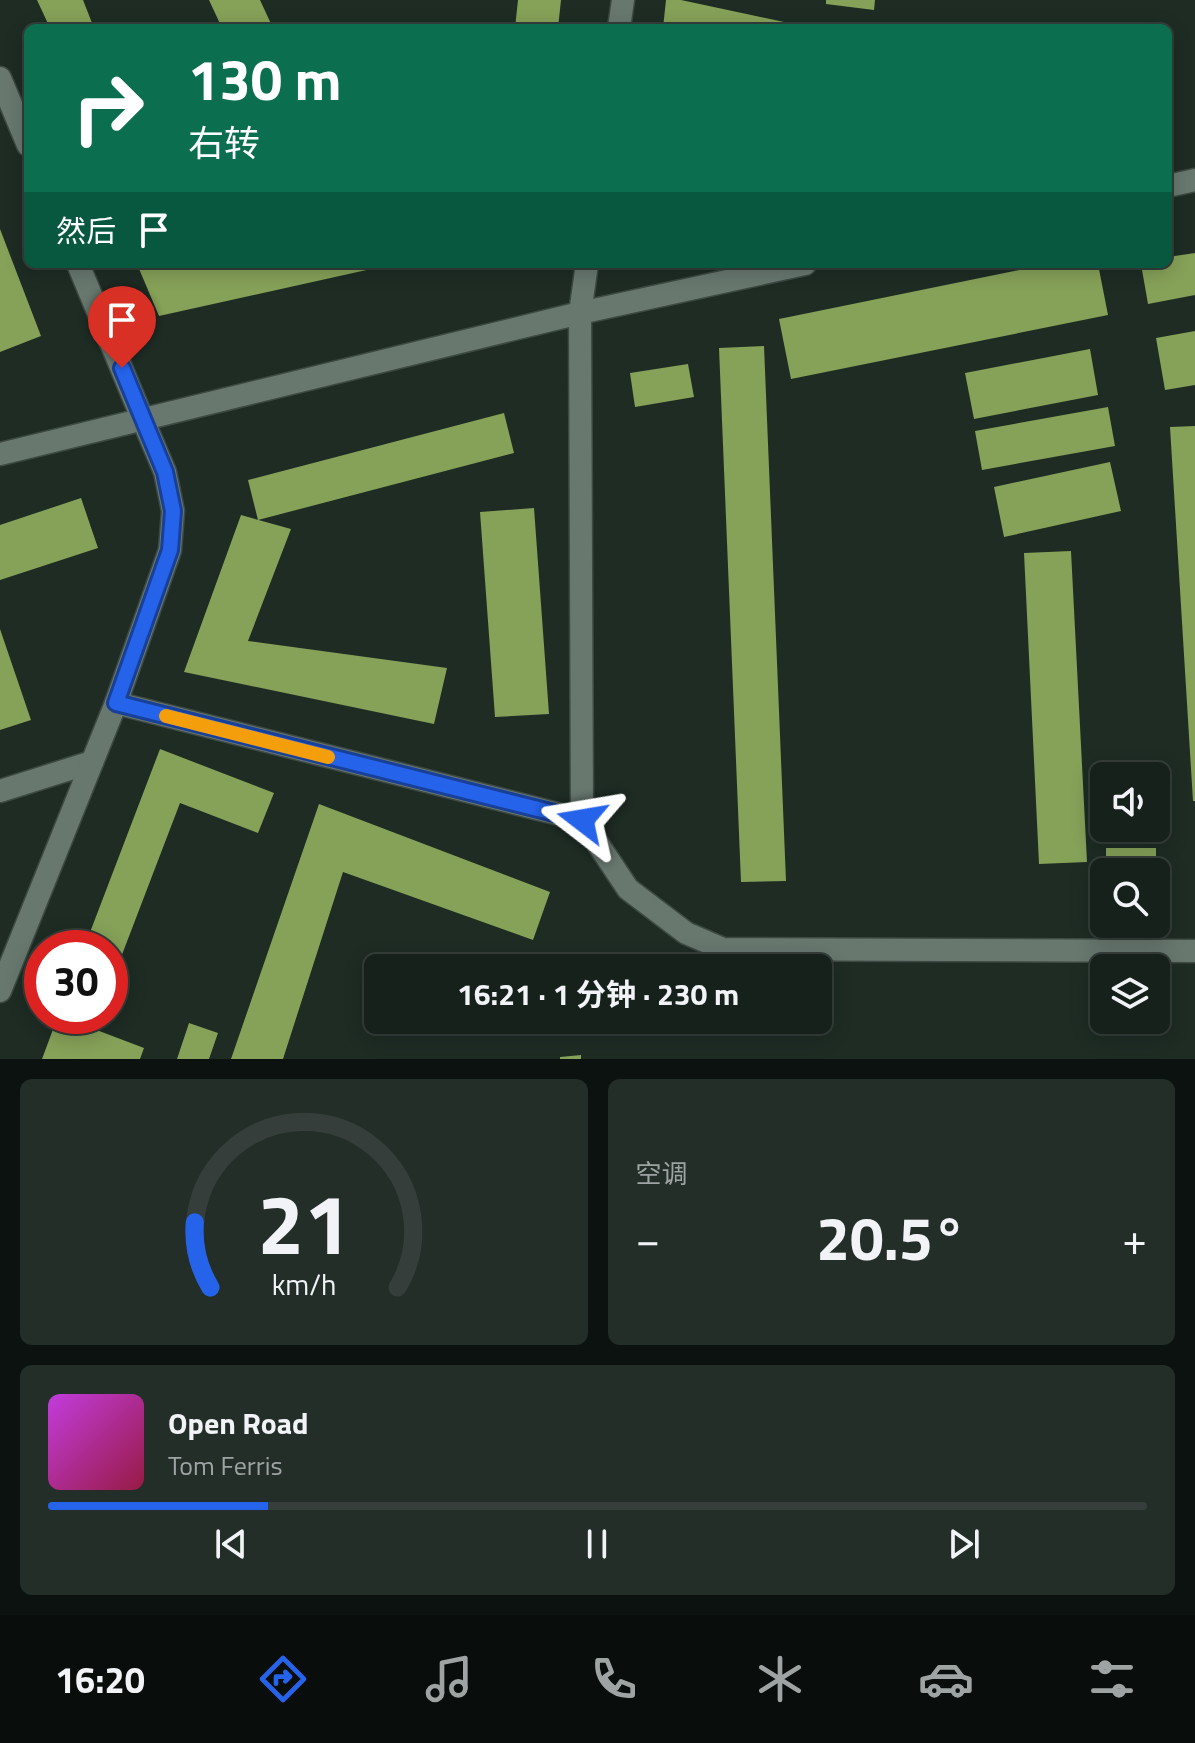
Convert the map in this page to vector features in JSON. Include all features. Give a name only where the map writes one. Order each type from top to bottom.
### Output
[{"type":"street","points":[[620,24],[623,0]]},
{"type":"street","points":[[0,78],[24,135]]},
{"type":"street","points":[[1172,185],[1195,180]]},
{"type":"street","points":[[0,991],[116,703],[170,550],[173,511],[165,472],[80,268]]},
{"type":"street","points":[[586,268],[580,313],[582,820],[628,889],[686,933],[723,949],[1195,951]]},
{"type":"street","points":[[0,454],[580,313],[787,268]]},
{"type":"street","points":[[116,703],[582,820]]},
{"type":"street","points":[[0,791],[92,762]]},
{"type":"building","points":[[37,0],[83,0],[92,24],[48,24]]},
{"type":"building","points":[[209,0],[260,0],[271,24],[220,24]]},
{"type":"building","points":[[518,0],[561,0],[558,24],[515,24]]},
{"type":"building","points":[[666,0],[681,0],[784,22],[784,24],[663,24]]},
{"type":"building","points":[[826,0],[875,0],[874,10],[826,4]]},
{"type":"building","points":[[0,229],[41,336],[0,352]]},
{"type":"building","points":[[1195,253],[1195,295],[1148,304],[1142,268],[1172,268],[1172,256]]},
{"type":"building","points":[[139,268],[375,268],[159,316]]},
{"type":"building","points":[[1029,268],[1099,268],[1108,315],[791,379],[779,319]]},
{"type":"building","points":[[1195,331],[1195,385],[1165,390],[1156,338]]},
{"type":"building","points":[[764,346],[786,881],[741,882],[719,348]]},
{"type":"building","points":[[1090,349],[1098,395],[974,419],[965,373]]},
{"type":"building","points":[[688,364],[694,397],[635,407],[630,373]]},
{"type":"building","points":[[1108,407],[1115,446],[982,470],[975,431]]},
{"type":"building","points":[[504,413],[514,453],[258,520],[248,480]]},
{"type":"building","points":[[1195,426],[1195,801],[1193,801],[1170,427]]},
{"type":"building","points":[[1110,462],[1121,511],[1004,537],[994,487]]},
{"type":"building","points":[[81,498],[98,548],[0,580],[0,525]]},
{"type":"building","points":[[534,508],[549,714],[495,717],[480,512]]},
{"type":"building","points":[[241,515],[291,529],[248,641],[447,668],[434,724],[184,672]]},
{"type":"building","points":[[1071,551],[1087,862],[1039,864],[1024,553]]},
{"type":"building","points":[[0,629],[31,720],[0,730]]},
{"type":"building","points":[[160,749],[274,793],[258,833],[180,803],[128,939],[128,930],[91,930]]},
{"type":"building","points":[[319,804],[550,892],[533,940],[343,872],[283,1059],[231,1059]]},
{"type":"building","points":[[1106,848],[1156,848],[1156,858],[1106,858]]},
{"type":"building","points":[[189,1023],[218,1033],[209,1059],[177,1059]]},
{"type":"building","points":[[51,1034],[107,1034],[144,1048],[140,1059],[42,1059]]},
{"type":"building","points":[[581,1055],[581,1059],[560,1059],[560,1057]]},
{"type":"slow traffic","points":[[166,716],[328,757]]},
{"type":"route","points":[[122,368],[165,472],[173,511],[170,550],[116,703],[582,820]]}]
